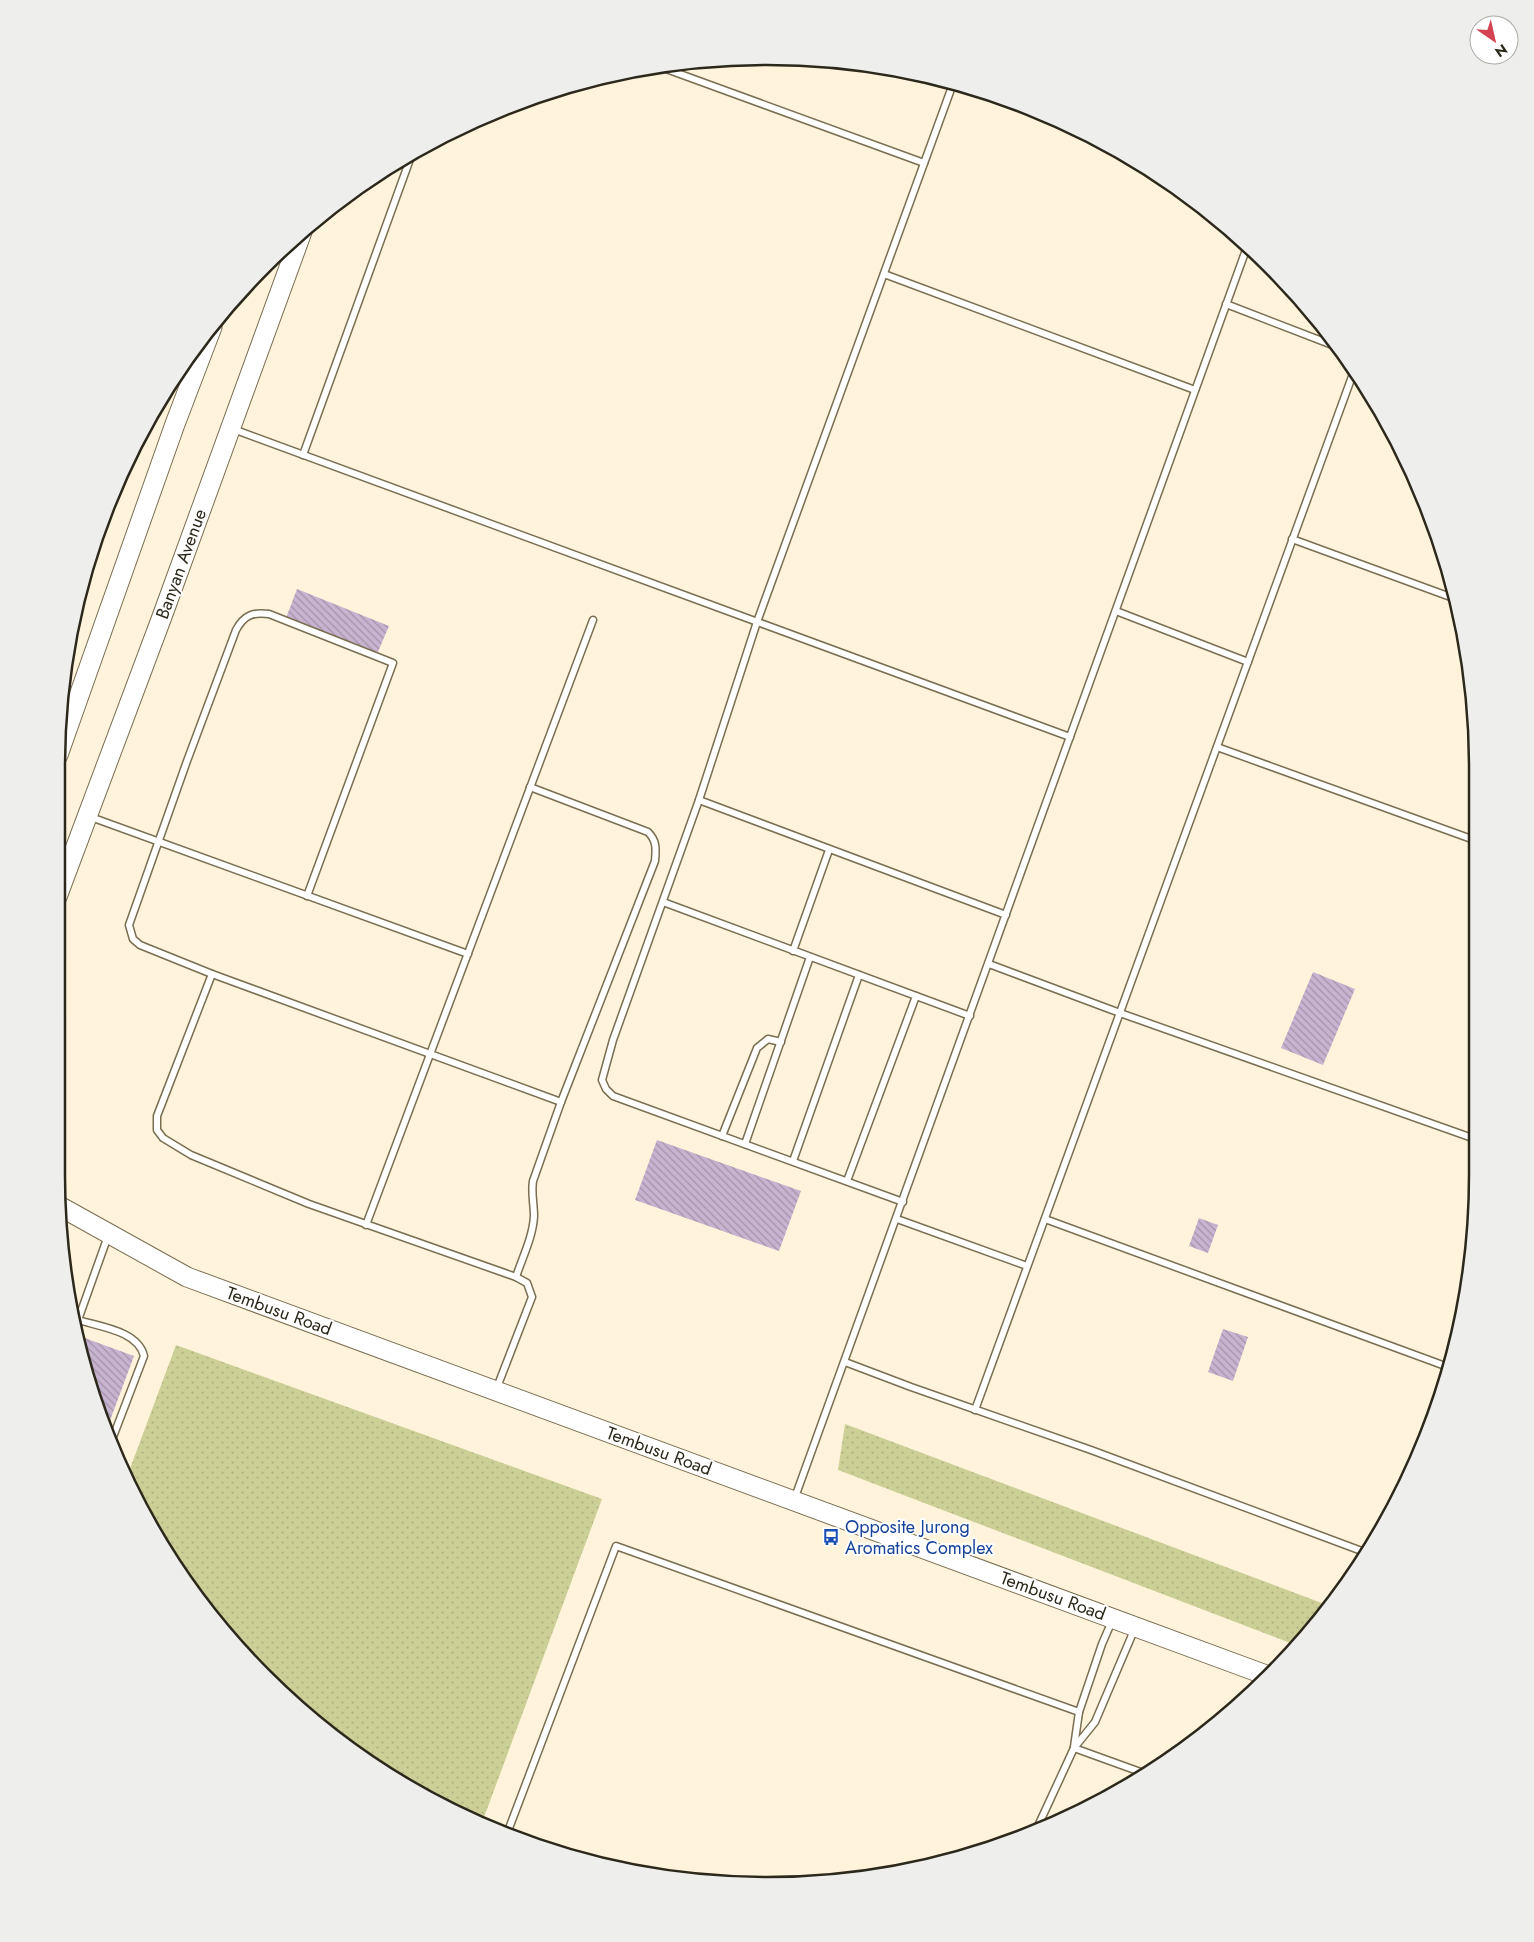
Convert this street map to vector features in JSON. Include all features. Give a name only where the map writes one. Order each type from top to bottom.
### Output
[{"type":"street","name":"Banyan Avenue","points":[[65,875],[163,614],[297,246]]},
{"type":"street","points":[[67,731],[204,348]]},
{"type":"street","name":"Tembusu Road","points":[[67,1212],[187,1277],[1261,1673]]},
{"type":"lane","points":[[673,71],[924,163]]},
{"type":"lane","points":[[903,1202],[614,1096],[606,1089],[602,1080],[613,1040],[699,800],[757,622],[951,90]]},
{"type":"lane","points":[[302,455],[408,164]]},
{"type":"lane","points":[[794,1501],[1244,253]]},
{"type":"lane","points":[[884,274],[1195,390]]},
{"type":"lane","points":[[1226,304],[1326,342]]},
{"type":"lane","points":[[975,1410],[1352,378]]},
{"type":"lane","points":[[230,428],[1070,737]]},
{"type":"lane","points":[[1292,540],[1448,596]]},
{"type":"lane","points":[[1116,611],[1248,662]]},
{"type":"lane","points":[[307,896],[393,663],[269,614],[248,615],[240,621],[236,630],[158,841],[129,925],[134,939],[140,945],[212,974],[561,1102]]},
{"type":"lane","points":[[366,1225],[592,620]]},
{"type":"lane","points":[[1217,748],[1469,838]]},
{"type":"lane","points":[[516,1277],[532,1229],[534,1215],[531,1192],[533,1181],[561,1102],[655,861],[656,848],[654,838],[648,832],[530,787]]},
{"type":"lane","points":[[699,800],[1006,915]]},
{"type":"lane","points":[[87,816],[468,954]]},
{"type":"lane","points":[[793,951],[829,850]]},
{"type":"lane","points":[[663,902],[970,1016]]},
{"type":"lane","points":[[745,1144],[810,958]]},
{"type":"lane","points":[[989,964],[1120,1013],[1469,1137]]},
{"type":"lane","points":[[212,974],[157,1116],[157,1130],[163,1138],[192,1155],[309,1204],[516,1277],[527,1283],[532,1297],[496,1391]]},
{"type":"lane","points":[[793,1161],[859,975]]},
{"type":"lane","points":[[847,1181],[916,996]]},
{"type":"lane","points":[[722,1136],[757,1048],[768,1038],[781,1042]]},
{"type":"lane","points":[[897,1219],[1027,1266]]},
{"type":"lane","points":[[1045,1219],[1443,1365]]},
{"type":"lane","points":[[79,1315],[108,1234]]},
{"type":"lane","points":[[80,1321],[131,1336],[142,1348],[144,1356],[114,1434]]},
{"type":"lane","points":[[845,1362],[1091,1450],[1360,1550]]},
{"type":"lane","points":[[509,1828],[616,1546],[1079,1712]]},
{"type":"lane","points":[[1074,1748],[1079,1712],[1102,1644],[1113,1618]]},
{"type":"lane","points":[[1040,1822],[1074,1748],[1095,1722],[1136,1627]]},
{"type":"lane","points":[[1074,1748],[1138,1771]]},
{"type":"green space","points":[[176,1345],[602,1499],[484,1817],[416,1783],[377,1759],[304,1703],[271,1671],[239,1638],[183,1565],[159,1526],[130,1469]]},
{"type":"green space","points":[[845,1424],[1323,1603],[1290,1643],[838,1470]]},
{"type":"building","points":[[297,589],[389,626],[377,654],[286,618]]},
{"type":"building","points":[[1313,972],[1355,989],[1323,1065],[1281,1048]]},
{"type":"building","points":[[657,1140],[801,1191],[779,1251],[635,1200]]},
{"type":"building","points":[[1199,1218],[1218,1225],[1208,1253],[1189,1246]]},
{"type":"building","points":[[1223,1329],[1248,1337],[1233,1381],[1208,1372]]},
{"type":"building","points":[[84,1338],[134,1356],[110,1422]]},
{"type":"place","name":"Opposite Jurong Aromatics Complex","points":[[831,1537]]}]
